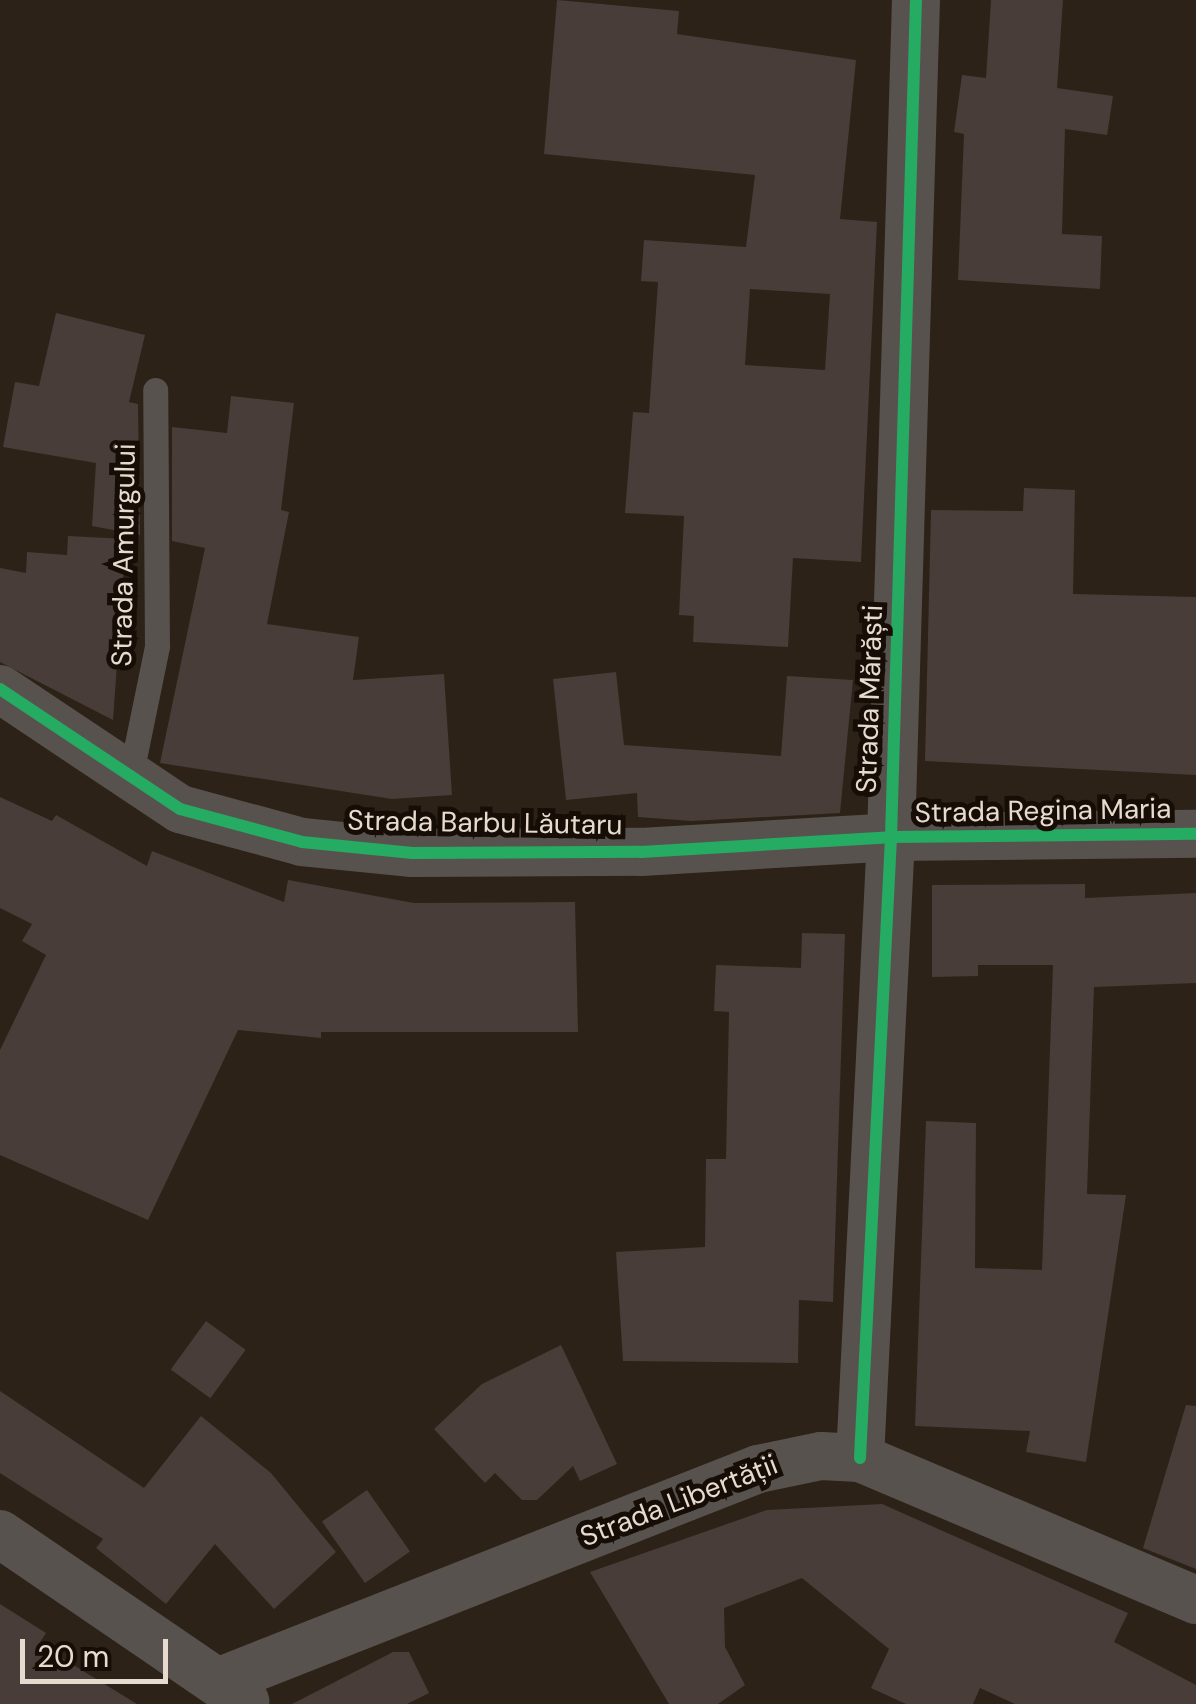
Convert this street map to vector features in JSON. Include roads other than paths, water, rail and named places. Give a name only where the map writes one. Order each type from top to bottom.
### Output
[{"type":"street","name":"Strada Mărăști","points":[[860,1458],[890,838],[916,0]]},
{"type":"street","name":"Strada Barbu Lăutaru","points":[[0,689],[180,809],[242,832],[412,853],[641,852],[890,838]]},
{"type":"street","name":"Strada Regina Maria","points":[[890,838],[1196,834]]},
{"type":"street","name":"Strada Libertății","points":[[235,1692],[758,1469],[822,1456],[860,1458],[1196,1600]]},
{"type":"street","points":[[0,1534],[235,1692]]},
{"type":"lane","name":"Strada Amurgului","points":[[130,778],[156,646],[156,390]]}]
